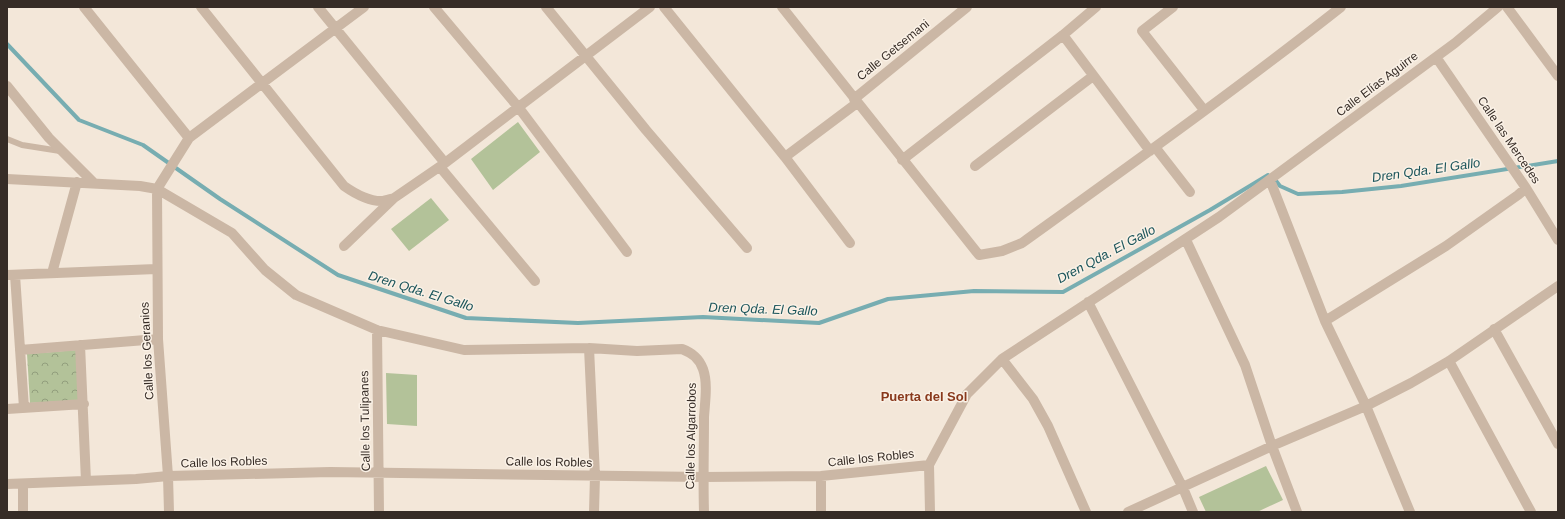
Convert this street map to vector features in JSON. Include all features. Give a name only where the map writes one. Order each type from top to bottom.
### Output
[{"type":"street","points":[[84,7],[189,138]]},
{"type":"street","points":[[201,7],[321,155],[344,186],[355,194],[381,201],[394,198]]},
{"type":"street","points":[[318,7],[535,281]]},
{"type":"street","points":[[157,189],[189,138],[364,7]]},
{"type":"street","points":[[434,7],[519,108],[627,252]]},
{"type":"street","points":[[546,7],[747,248]]},
{"type":"street","points":[[344,246],[394,198],[443,165],[650,7]]},
{"type":"street","points":[[664,7],[785,157],[850,242]]},
{"type":"street","points":[[782,7],[902,160],[979,255],[1002,251],[1022,243],[1153,149],[1295,43],[1340,7]]},
{"type":"street","name":"Calle Getsemani","points":[[785,157],[856,101],[967,7]]},
{"type":"street","points":[[902,160],[1063,35],[1096,7]]},
{"type":"street","points":[[1173,7],[1142,31],[1204,110]]},
{"type":"street","name":"Calle Elías Aguirre","points":[[928,465],[967,394],[1002,359],[1220,217],[1436,57],[1498,7]]},
{"type":"street","points":[[1507,7],[1558,76]]},
{"type":"street","points":[[1063,35],[1093,76],[1190,192]]},
{"type":"street","name":"Calle las Mercedes","points":[[1436,57],[1526,188],[1558,240]]},
{"type":"street","points":[[975,166],[1093,76]]},
{"type":"street","points":[[7,86],[49,138],[94,183]]},
{"type":"street","points":[[7,180],[94,183],[140,186],[157,189],[232,233],[265,270],[296,295],[377,330],[464,350],[589,348],[595,476],[594,512]]},
{"type":"street","points":[[1270,180],[1326,321],[1366,406],[1410,512]]},
{"type":"street","points":[[52,273],[77,182]]},
{"type":"street","points":[[1326,321],[1446,246],[1518,196],[1526,188]]},
{"type":"street","name":"Calle los Geranios","points":[[157,189],[156,269],[158,339],[168,476],[169,512]]},
{"type":"street","points":[[1186,240],[1245,365],[1272,446],[1297,512]]},
{"type":"street","points":[[24,408],[20,350],[11,275],[156,269]]},
{"type":"street","points":[[1128,512],[1272,446],[1366,406],[1411,383],[1449,361],[1558,286]]},
{"type":"street","points":[[1088,302],[1183,488],[1193,512]]},
{"type":"street","points":[[1494,329],[1558,444]]},
{"type":"street","name":"Calle los Tulipanes","points":[[377,330],[379,512]]},
{"type":"street","points":[[20,350],[158,339]]},
{"type":"street","points":[[80,345],[84,404],[86,481]]},
{"type":"street","name":"Calle los Algarrobos","points":[[589,348],[636,350],[682,349],[695,355],[700,362],[705,380],[703,477],[704,512]]},
{"type":"street","points":[[1002,359],[1033,399],[1048,426],[1086,512]]},
{"type":"street","points":[[1449,361],[1531,512]]},
{"type":"street","points":[[7,409],[84,404]]},
{"type":"street","points":[[928,465],[930,512]]},
{"type":"street","name":"Calle los Robles","points":[[7,484],[168,476],[378,471],[595,476],[821,476],[928,465]]},
{"type":"street","points":[[821,476],[821,512]]},
{"type":"street","points":[[23,484],[23,512]]},
{"type":"lane","points":[[7,139],[22,144],[62,151]]},
{"type":"green space","points":[[518,122],[540,152],[493,190],[471,159]]},
{"type":"green space","points":[[431,198],[449,220],[409,251],[391,229]]},
{"type":"green space","points":[[77,350],[80,400],[30,403],[27,354]]},
{"type":"green space","points":[[386,373],[417,375],[417,426],[387,424]]},
{"type":"green space","points":[[1266,466],[1283,500],[1257,512],[1206,512],[1199,497]]},
{"type":"waterway","name":"Dren Qda. El Gallo","points":[[7,44],[79,120],[143,145],[220,199],[338,275],[466,318],[578,323],[703,317],[819,323],[888,299],[974,291],[1063,292],[1210,210],[1268,175]]},
{"type":"waterway","name":"Dren Qda. El Gallo","points":[[1273,177],[1280,186],[1298,194],[1342,192],[1401,186],[1558,161]]},
{"type":"district","name":"Puerta del Sol","points":[[924,396]]}]
